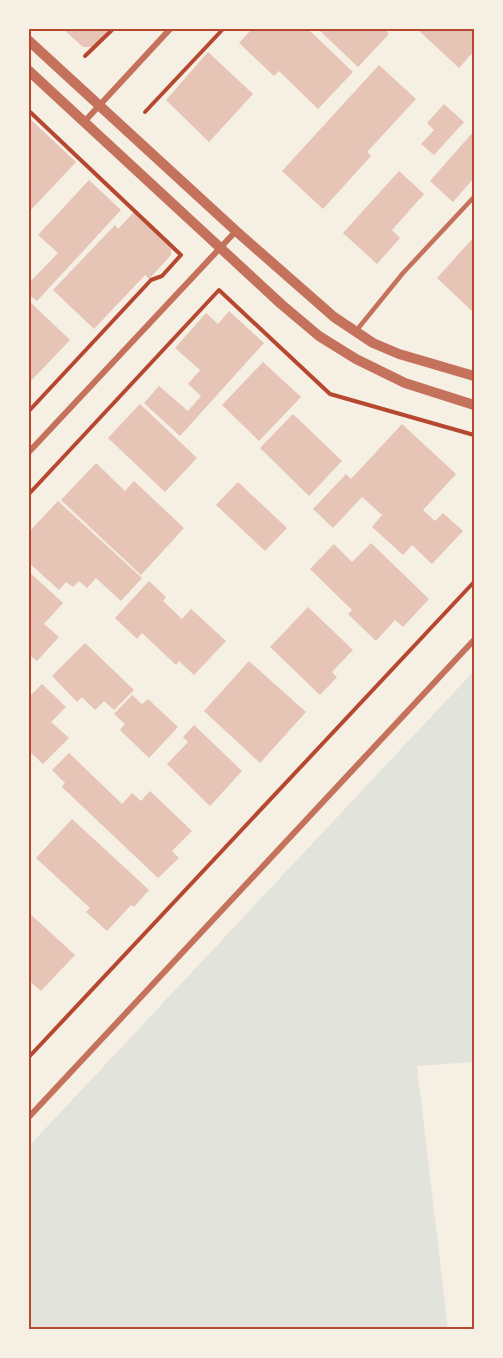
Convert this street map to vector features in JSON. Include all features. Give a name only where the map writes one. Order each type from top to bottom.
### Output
[{"type":"street","points":[[84,122],[171,28]]},
{"type":"street","points":[[28,40],[236,231],[334,317],[374,343],[399,354],[474,376]]},
{"type":"street","points":[[28,70],[281,304],[319,336],[405,383],[474,405]]},
{"type":"street","points":[[28,453],[236,231]]},
{"type":"street","points":[[28,1118],[474,640]]},
{"type":"lane","points":[[356,331],[403,273],[474,197]]},
{"type":"path","points":[[85,56],[114,28]]},
{"type":"path","points":[[145,112],[224,28]]},
{"type":"path","points":[[28,110],[181,255],[162,276],[151,280],[28,411]]},
{"type":"path","points":[[28,495],[219,290],[330,394],[474,435]]},
{"type":"path","points":[[28,1058],[474,582]]},
{"type":"shaded area","points":[[474,671],[474,1062],[417,1066],[448,1329],[29,1329],[29,1146]]},
{"type":"building","points":[[62,28],[110,28],[93,47],[83,47]]},
{"type":"building","points":[[253,28],[307,28],[353,72],[318,109],[279,71],[274,76],[239,43]]},
{"type":"building","points":[[317,28],[384,28],[389,34],[358,67]]},
{"type":"building","points":[[416,28],[474,28],[474,51],[459,68]]},
{"type":"building","points":[[208,52],[253,94],[209,142],[166,100]]},
{"type":"building","points":[[379,65],[416,99],[367,152],[371,156],[323,209],[282,171]]},
{"type":"building","points":[[444,104],[464,122],[434,155],[421,144],[434,130],[427,123]]},
{"type":"building","points":[[28,117],[76,162],[28,213]]},
{"type":"building","points":[[474,131],[474,178],[453,202],[430,181]]},
{"type":"building","points":[[399,171],[424,194],[392,230],[400,238],[377,264],[343,233]]},
{"type":"building","points":[[89,180],[121,210],[37,301],[28,294],[28,284],[58,253],[38,235]]},
{"type":"building","points":[[134,212],[171,248],[171,255],[149,279],[145,275],[94,329],[53,290],[115,225],[118,229]]},
{"type":"building","points":[[474,237],[474,311],[473,312],[437,278]]},
{"type":"building","points":[[28,300],[70,340],[28,384]]},
{"type":"building","points":[[229,311],[264,343],[180,436],[144,403],[159,386],[188,411],[201,396],[188,384],[200,370],[175,348],[206,313],[218,324]]},
{"type":"building","points":[[263,362],[301,397],[259,441],[222,405]]},
{"type":"building","points":[[140,404],[197,458],[165,492],[108,438]]},
{"type":"building","points":[[293,414],[342,461],[309,496],[260,448]]},
{"type":"building","points":[[402,424],[456,474],[423,510],[435,521],[443,513],[463,531],[432,564],[412,545],[403,555],[372,527],[382,515],[362,497],[333,528],[313,509],[346,474],[351,479]]},
{"type":"building","points":[[96,463],[125,491],[134,481],[184,528],[141,575],[61,500]]},
{"type":"building","points":[[238,482],[287,528],[265,551],[216,505]]},
{"type":"building","points":[[58,501],[142,578],[121,601],[96,578],[87,588],[79,581],[73,587],[66,582],[59,590],[28,562],[28,533]]},
{"type":"building","points":[[371,543],[429,599],[403,627],[395,620],[376,641],[348,614],[352,610],[310,569],[334,544],[352,562]]},
{"type":"building","points":[[28,571],[63,603],[44,624],[59,637],[37,661],[28,654]]},
{"type":"building","points":[[149,581],[166,597],[163,601],[182,619],[191,609],[226,641],[194,675],[179,661],[176,665],[142,633],[137,639],[115,618]]},
{"type":"building","points":[[308,607],[353,650],[332,672],[337,677],[320,695],[270,647]]},
{"type":"building","points":[[85,643],[134,690],[114,710],[104,701],[95,710],[82,697],[77,702],[52,676]]},
{"type":"building","points":[[249,661],[306,712],[260,763],[204,711]]},
{"type":"building","points":[[42,684],[66,707],[51,722],[69,738],[43,764],[28,750],[28,698]]},
{"type":"building","points":[[132,695],[142,704],[148,699],[178,727],[149,758],[120,730],[125,724],[114,714]]},
{"type":"building","points":[[194,725],[242,771],[210,806],[167,764],[188,742],[183,737]]},
{"type":"building","points":[[69,753],[122,804],[132,793],[141,801],[150,791],[192,831],[172,851],[179,858],[158,878],[63,788],[65,783],[52,770]]},
{"type":"building","points":[[72,819],[149,890],[134,907],[131,905],[107,931],[86,912],[90,908],[36,858]]},
{"type":"building","points":[[28,912],[75,955],[41,991],[28,980]]}]
